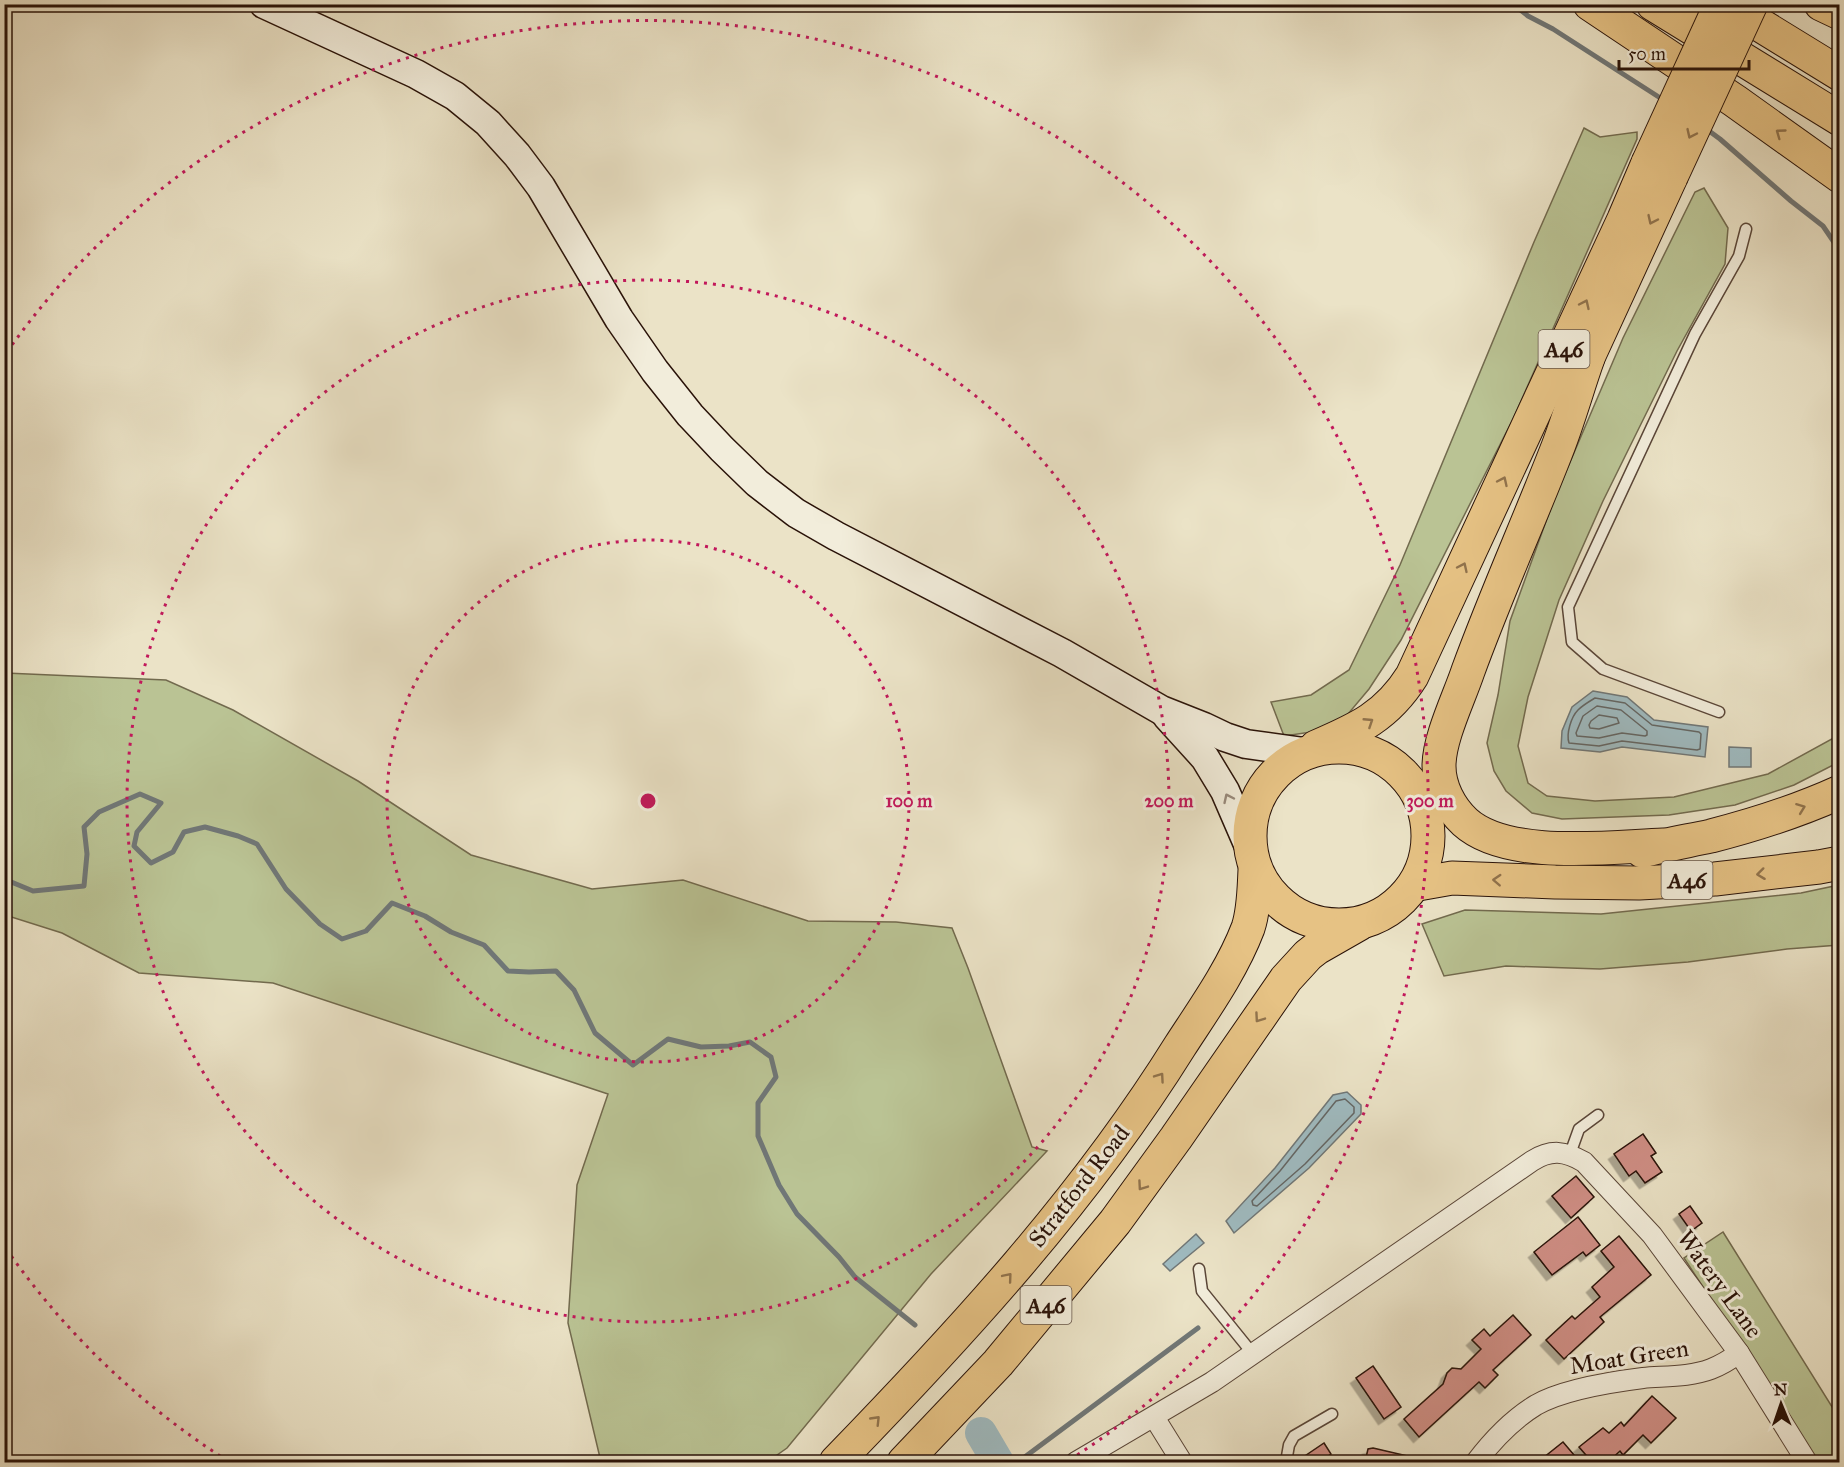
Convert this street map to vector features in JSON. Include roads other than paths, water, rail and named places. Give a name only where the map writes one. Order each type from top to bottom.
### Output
[{"type":"highway","points":[[1590,4],[1735,101],[1839,176]]},
{"type":"highway","points":[[1653,4],[1839,119]]},
{"type":"highway","name":"A46","points":[[1721,4],[1588,358],[1471,611],[1419,749],[1418,774],[1424,801],[1461,841],[1484,852],[1508,858],[1555,861],[1609,858],[1713,835],[1792,812],[1839,792]]},
{"type":"highway","points":[[1726,4],[1839,74]]},
{"type":"highway","name":"A46","points":[[1310,749],[1353,732],[1382,713],[1403,690],[1412,676],[1624,219],[1660,170],[1751,4]]},
{"type":"highway","points":[[1821,4],[1839,13]]},
{"type":"highway","points":[[1588,358],[1556,451],[1488,617],[1446,734],[1440,754],[1441,781],[1453,810],[1466,823],[1487,836],[1521,845],[1558,848],[1663,845]]},
{"type":"highway","points":[[1310,749],[1359,751],[1375,756],[1400,772],[1424,801],[1430,847],[1418,884],[1386,910],[1359,924],[1334,925],[1289,912],[1262,884],[1253,860],[1250,831],[1261,793],[1271,776],[1286,763],[1310,749]]},
{"type":"highway","name":"Stratford Road","points":[[836,1462],[923,1372],[989,1299],[1052,1223],[1127,1125],[1169,1064],[1229,967],[1248,926],[1254,895],[1253,860]]},
{"type":"highway","name":"A46","points":[[1418,884],[1452,878],[1639,883],[1715,879],[1819,867],[1839,862]]},
{"type":"highway","name":"Stratford Road","points":[[904,1462],[998,1363],[1114,1222],[1176,1138],[1286,979],[1317,948],[1359,924]]},
{"type":"highway","points":[[928,1462],[1009,1368],[1059,1302],[1114,1222]]},
{"type":"main road","points":[[264,4],[416,74],[455,96],[488,123],[517,155],[541,187],[619,319],[655,371],[690,415],[722,449],[764,489],[796,513],[1062,653],[1161,710],[1246,744],[1310,749]]},
{"type":"main road","points":[[1161,710],[1205,758],[1225,790],[1253,860]]},
{"type":"street","points":[[1076,1462],[1154,1417],[1253,1354],[1532,1161],[1548,1153],[1570,1154]]},
{"type":"street","name":"Watery Lane","points":[[1570,1154],[1597,1173],[1652,1235],[1739,1353],[1807,1462]]},
{"type":"street","name":"Moat Green","points":[[1476,1462],[1516,1420],[1536,1405],[1571,1391],[1640,1378],[1694,1373],[1711,1369],[1739,1353]]},
{"type":"street","points":[[1154,1417],[1182,1462]]},
{"type":"lane","points":[[1719,712],[1603,669],[1572,642],[1568,607],[1695,334],[1739,256],[1746,230]]},
{"type":"lane","points":[[1570,1154],[1579,1129],[1598,1115]]},
{"type":"lane","points":[[1199,1269],[1202,1291],[1253,1354]]},
{"type":"lane","points":[[1286,1462],[1289,1445],[1294,1436],[1332,1414]]},
{"type":"water","points":[[1593,691],[1627,697],[1654,720],[1708,727],[1705,757],[1622,747],[1600,752],[1561,748],[1562,731],[1572,707]]},
{"type":"water","points":[[1729,747],[1751,748],[1751,767],[1729,767]]},
{"type":"water","points":[[1347,1092],[1361,1105],[1361,1114],[1309,1168],[1234,1233],[1226,1221],[1275,1168],[1333,1095]]},
{"type":"water","points":[[1196,1234],[1204,1243],[1170,1271],[1163,1264]]},
{"type":"waterway","points":[[1519,4],[1518,8],[1528,16],[1553,29],[1665,101]]},
{"type":"waterway","points":[[1705,128],[1823,226],[1840,251]]},
{"type":"waterway","points":[[4,879],[33,891],[84,886],[87,854],[84,827],[99,812],[140,794],[161,803],[137,832],[134,846],[151,863],[173,852],[184,832],[205,827],[238,836],[257,844],[286,889],[320,924],[342,939],[366,931],[392,903],[425,916],[451,932],[484,945],[508,971],[556,971],[574,990],[595,1033],[633,1065],[668,1039],[701,1047],[729,1046],[750,1042],[771,1057],[776,1077],[758,1103],[758,1136],[779,1185],[797,1214],[855,1277],[915,1325]]},
{"type":"waterway","points":[[1018,1462],[1198,1328]]},
{"type":"waterway","points":[[981,1433],[998,1462]]}]
